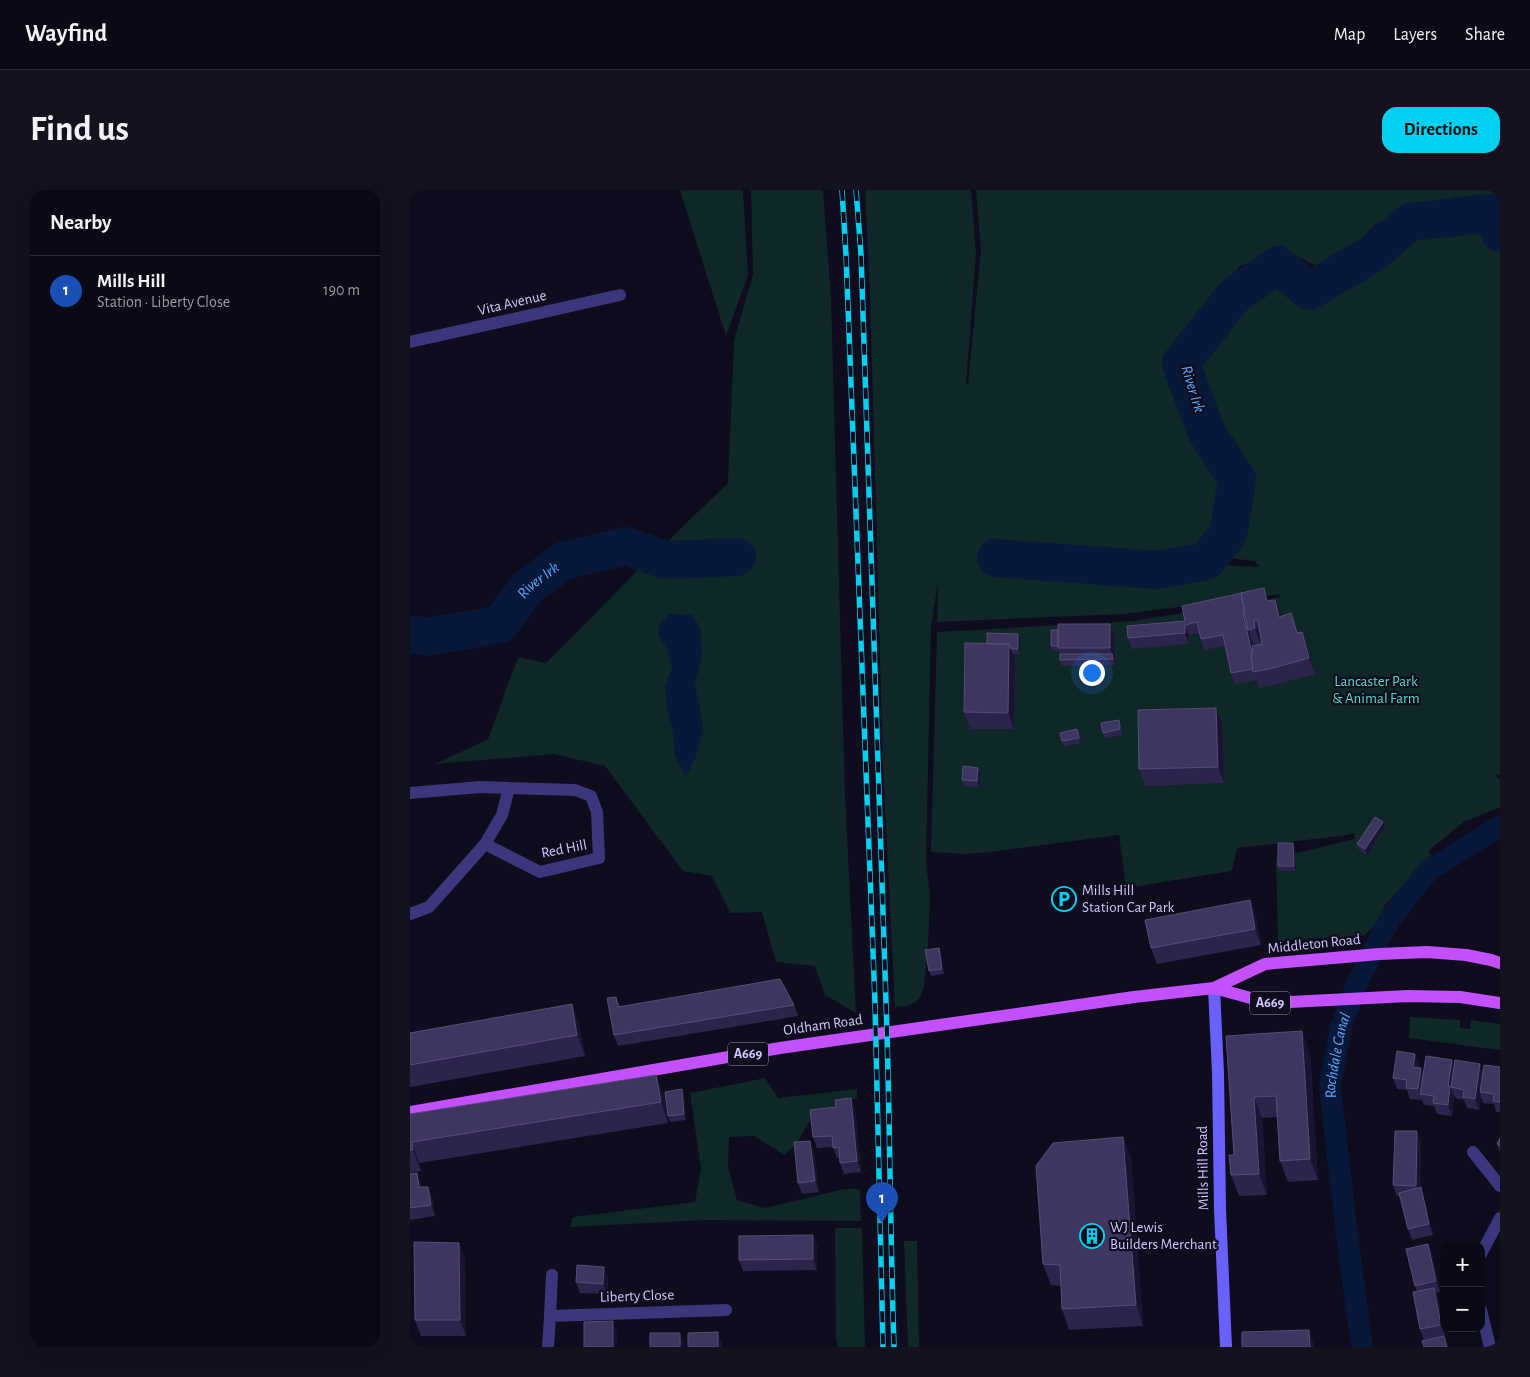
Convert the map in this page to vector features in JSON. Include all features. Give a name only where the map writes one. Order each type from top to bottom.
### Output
[{"type":"main road","name":"Middleton Road","points":[[1214,988],[1265,964],[1323,958],[1427,952],[1466,955],[1491,960],[1500,964]]},
{"type":"main road","name":"A669","points":[[1214,988],[1269,1003],[1408,996],[1460,997],[1500,1003]]},
{"type":"main road","name":"Oldham Road","points":[[410,1112],[780,1048],[1214,988]]},
{"type":"street","name":"Vita Avenue","points":[[410,342],[620,295]]},
{"type":"street","points":[[410,793],[480,787],[509,788],[502,815],[485,844],[430,908],[410,914]]},
{"type":"street","name":"Red Hill","points":[[485,844],[540,872],[599,858],[597,812],[591,796],[574,790],[509,788]]},
{"type":"street","name":"Mills Hill Road","points":[[1214,988],[1226,1347]]},
{"type":"street","points":[[1473,1152],[1500,1186]]},
{"type":"street","points":[[1485,1246],[1500,1218]]},
{"type":"street","points":[[548,1347],[552,1275]]},
{"type":"street","name":"Liberty Close","points":[[550,1316],[726,1310]]},
{"type":"street","points":[[1485,1326],[1490,1347]]},
{"type":"green space","points":[[680,190],[743,190],[748,275],[726,336]]},
{"type":"green space","points":[[751,190],[823,190],[831,298],[845,796],[856,1013],[825,995],[815,966],[776,962],[762,912],[730,913],[712,876],[683,871],[605,766],[554,754],[435,764],[488,739],[518,657],[546,663],[728,483],[734,340],[753,275]]},
{"type":"green space","name":"Lancaster Park & Animal Farm","points":[[865,190],[971,190],[976,253],[966,384],[968,384],[981,250],[976,190],[1500,190],[1500,774],[1495,776],[1500,779],[1500,807],[1464,822],[1428,851],[1431,855],[1385,905],[1378,924],[1364,935],[1278,941],[1276,858],[1355,839],[1354,833],[1237,848],[1232,871],[1126,888],[1119,835],[990,852],[965,854],[931,852],[937,632],[1134,621],[1281,597],[1279,594],[1124,614],[937,622],[938,581],[931,627],[926,861],[930,897],[924,986],[921,996],[916,1002],[906,1006],[895,1007],[883,767],[870,292]],"holes":[[[1456,197],[1459,198],[1452,224],[1416,226],[1399,237],[1373,262],[1310,296],[1276,275],[1237,300],[1195,360],[1198,387],[1188,391],[1182,407],[1168,385],[1201,313],[1240,266],[1285,250],[1316,266],[1340,261],[1376,224]],[[1228,556],[1228,558],[1255,561],[1259,567],[1223,565]]]},
{"type":"green space","points":[[1410,1017],[1460,1020],[1460,1028],[1470,1029],[1471,1020],[1500,1024],[1500,1050],[1409,1038]]},
{"type":"green space","points":[[765,1078],[778,1098],[857,1089],[857,1098],[813,1114],[797,1141],[784,1155],[754,1136],[729,1137],[728,1167],[737,1200],[765,1208],[844,1189],[860,1189],[861,1221],[704,1220],[570,1227],[573,1217],[695,1202],[701,1169],[690,1093]]},
{"type":"green space","points":[[835,1228],[862,1228],[865,1347],[838,1347],[836,1339]]},
{"type":"green space","points":[[904,1241],[917,1241],[919,1347],[908,1347]]},
{"type":"water","points":[[669,614],[693,615],[700,628],[702,654],[695,684],[703,729],[696,757],[686,776],[675,756],[673,732],[667,707],[665,686],[672,668],[667,649],[658,634],[661,623]]},
{"type":"building","points":[[1264,588],[1267,601],[1275,600],[1279,617],[1291,613],[1297,633],[1302,632],[1309,658],[1253,672],[1252,646],[1262,644],[1258,620],[1254,620],[1255,628],[1248,630],[1241,593]]},
{"type":"building","points":[[1241,593],[1253,669],[1231,673],[1223,635],[1201,639],[1197,622],[1185,625],[1185,633],[1128,638],[1127,626],[1185,621],[1182,606]]},
{"type":"building","points":[[1058,624],[1110,624],[1110,648],[1058,648]]},
{"type":"building","points":[[1051,630],[1058,630],[1058,646],[1051,646]]},
{"type":"building","points":[[987,633],[1018,634],[1018,649],[1011,649],[1009,644],[987,644]]},
{"type":"building","points":[[965,643],[1009,644],[1008,713],[964,712]]},
{"type":"building","points":[[1060,654],[1112,654],[1113,659],[1060,660]]},
{"type":"building","points":[[1216,708],[1218,767],[1139,769],[1138,710]]},
{"type":"building","points":[[1119,720],[1120,729],[1103,733],[1101,723]]},
{"type":"building","points":[[1077,729],[1079,738],[1062,741],[1060,733]]},
{"type":"building","points":[[963,766],[978,768],[977,781],[962,780]]},
{"type":"building","points":[[1375,817],[1383,822],[1365,849],[1357,844]]},
{"type":"building","points":[[1278,843],[1293,843],[1294,866],[1278,866]]},
{"type":"building","points":[[1250,900],[1255,929],[1151,948],[1145,920]]},
{"type":"building","points":[[939,948],[942,969],[929,971],[925,950]]},
{"type":"building","points":[[780,979],[794,1005],[614,1035],[607,998],[616,997],[618,1007]]},
{"type":"building","points":[[572,1004],[577,1035],[410,1065],[410,1033]]},
{"type":"building","points":[[1302,1031],[1310,1159],[1280,1161],[1276,1096],[1254,1097],[1259,1174],[1231,1175],[1229,1155],[1234,1155],[1226,1036]]},
{"type":"building","points":[[1397,1051],[1415,1054],[1413,1067],[1421,1068],[1418,1089],[1406,1088],[1407,1080],[1393,1078]]},
{"type":"building","points":[[1426,1056],[1452,1060],[1448,1086],[1450,1086],[1448,1105],[1433,1103],[1434,1096],[1420,1094]]},
{"type":"building","points":[[1455,1060],[1480,1064],[1475,1099],[1463,1097],[1464,1090],[1451,1087]]},
{"type":"building","points":[[1484,1065],[1500,1067],[1500,1102],[1493,1101],[1494,1094],[1480,1092]]},
{"type":"building","points":[[656,1075],[661,1102],[412,1142],[413,1150],[410,1151],[410,1114]]},
{"type":"building","points":[[682,1089],[684,1114],[668,1116],[665,1092]]},
{"type":"building","points":[[851,1098],[857,1161],[840,1163],[839,1147],[833,1148],[832,1136],[813,1137],[810,1110],[836,1107],[835,1100]]},
{"type":"building","points":[[1395,1131],[1417,1131],[1416,1186],[1393,1185]]},
{"type":"building","name":"WJ Lewis Builders Merchant","points":[[1123,1137],[1136,1305],[1062,1309],[1060,1265],[1043,1264],[1036,1166],[1053,1143]]},
{"type":"building","points":[[810,1141],[815,1181],[798,1183],[794,1142]]},
{"type":"building","points":[[417,1173],[419,1187],[428,1187],[431,1205],[410,1208],[410,1174]]},
{"type":"building","points":[[1421,1187],[1429,1224],[1408,1229],[1399,1193]]},
{"type":"building","points":[[813,1235],[813,1259],[739,1260],[739,1236]]},
{"type":"building","points":[[414,1242],[459,1243],[460,1320],[415,1320]]},
{"type":"building","points":[[1428,1244],[1436,1281],[1415,1286],[1406,1249]]},
{"type":"building","points":[[577,1265],[604,1267],[603,1284],[576,1282]]},
{"type":"building","points":[[1434,1288],[1440,1325],[1420,1329],[1413,1292]]},
{"type":"building","points":[[613,1321],[613,1347],[584,1347],[584,1322]]},
{"type":"building","points":[[1309,1330],[1310,1347],[1242,1347],[1242,1332]]},
{"type":"building","points":[[718,1332],[718,1347],[688,1347],[688,1333]]},
{"type":"building","points":[[650,1333],[680,1333],[680,1347],[650,1347]]},
{"type":"building","points":[[1444,1336],[1447,1347],[1424,1347],[1422,1341]]},
{"type":"waterway","name":"River Irk","points":[[996,558],[1156,570],[1206,561],[1228,534],[1237,479],[1206,431],[1181,363],[1234,296],[1278,265],[1309,291],[1372,254],[1410,222],[1491,213],[1500,233]]},
{"type":"waterway","name":"River Irk","points":[[410,634],[428,637],[500,624],[527,588],[563,561],[626,546],[665,560],[737,557]]},
{"type":"waterway","name":"Rochdale Canal","points":[[1362,1347],[1330,1087],[1341,1027],[1358,981],[1390,919],[1428,871],[1500,826]]},
{"type":"railway","points":[[842,190],[875,1003],[883,1347]]},
{"type":"railway","points":[[856,190],[861,254],[886,1002],[894,1347]]},
{"type":"place","name":"Mills Hill Station Car Park","points":[[1064,899]]},
{"type":"place","name":"Mills Hill","points":[[882,1223]]},
{"type":"place","name":"WJ Lewis Builders Merchant","points":[[1092,1236]]}]
